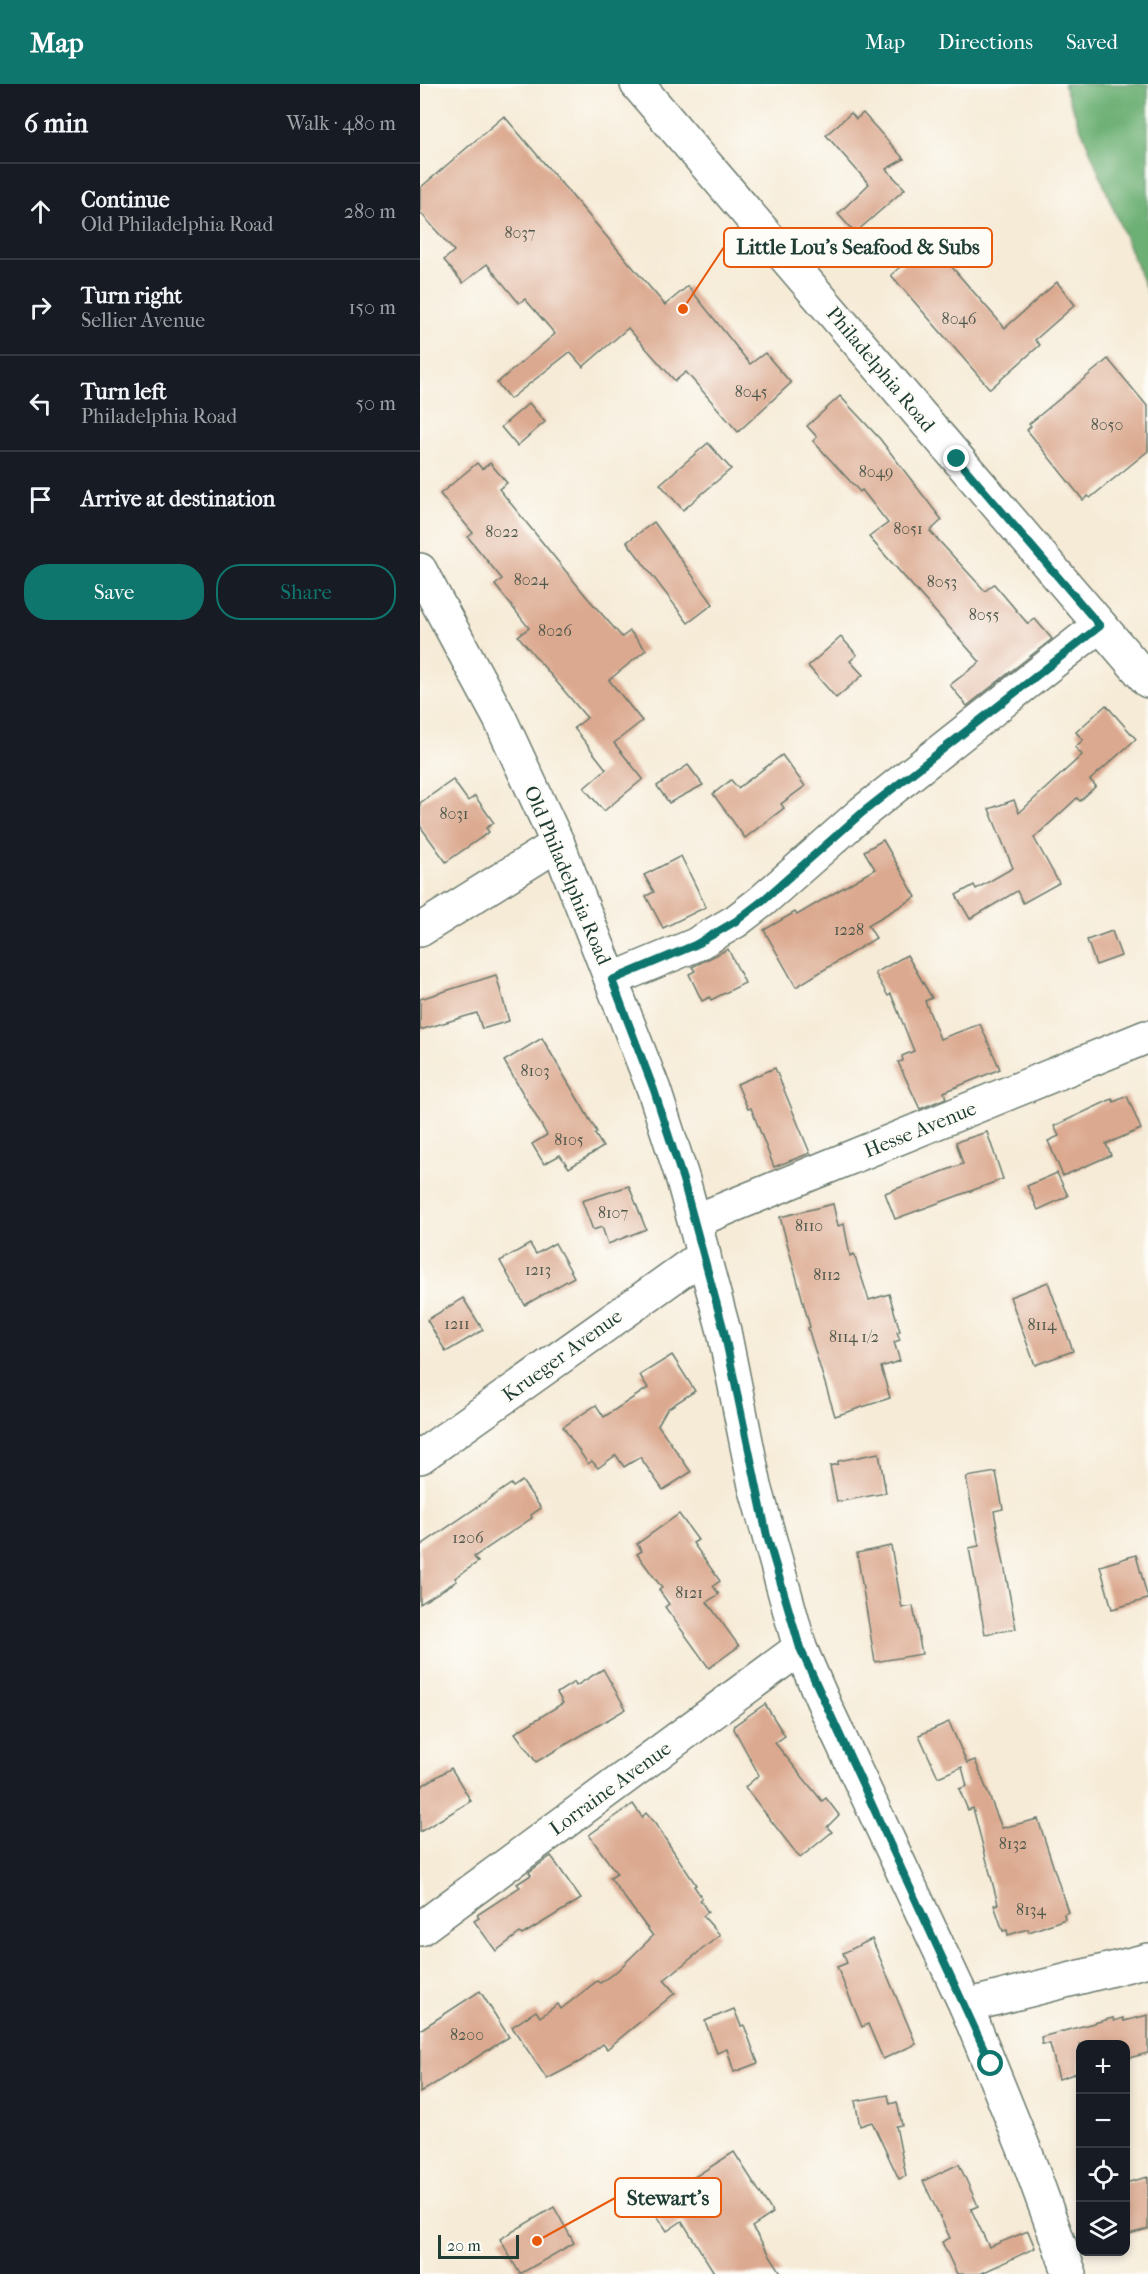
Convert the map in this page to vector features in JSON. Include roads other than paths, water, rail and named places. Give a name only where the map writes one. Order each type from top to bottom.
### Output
[{"type":"street","name":"Philadelphia Road","points":[[637,84],[1148,681]]},
{"type":"street","name":"Old Philadelphia Road","points":[[420,570],[500,718],[558,844],[654,1090],[695,1221],[724,1331],[767,1536],[800,1648],[966,2006],[1019,2135],[1070,2274]]},
{"type":"street","points":[[612,980],[695,945],[736,921],[863,812],[1100,626]]},
{"type":"street","points":[[420,930],[558,844]]},
{"type":"street","name":"Hesse Avenue","points":[[695,1221],[1146,1037]]},
{"type":"street","name":"Krueger Avenue","points":[[420,1457],[704,1255]]},
{"type":"street","name":"Lorraine Avenue","points":[[420,1929],[800,1648]]},
{"type":"street","points":[[966,2006],[1148,1960]]},
{"type":"place","name":"Little Lou’s Seafood & Subs","points":[[683,309]]},
{"type":"place","name":"Stewart's","points":[[537,2241]]}]
